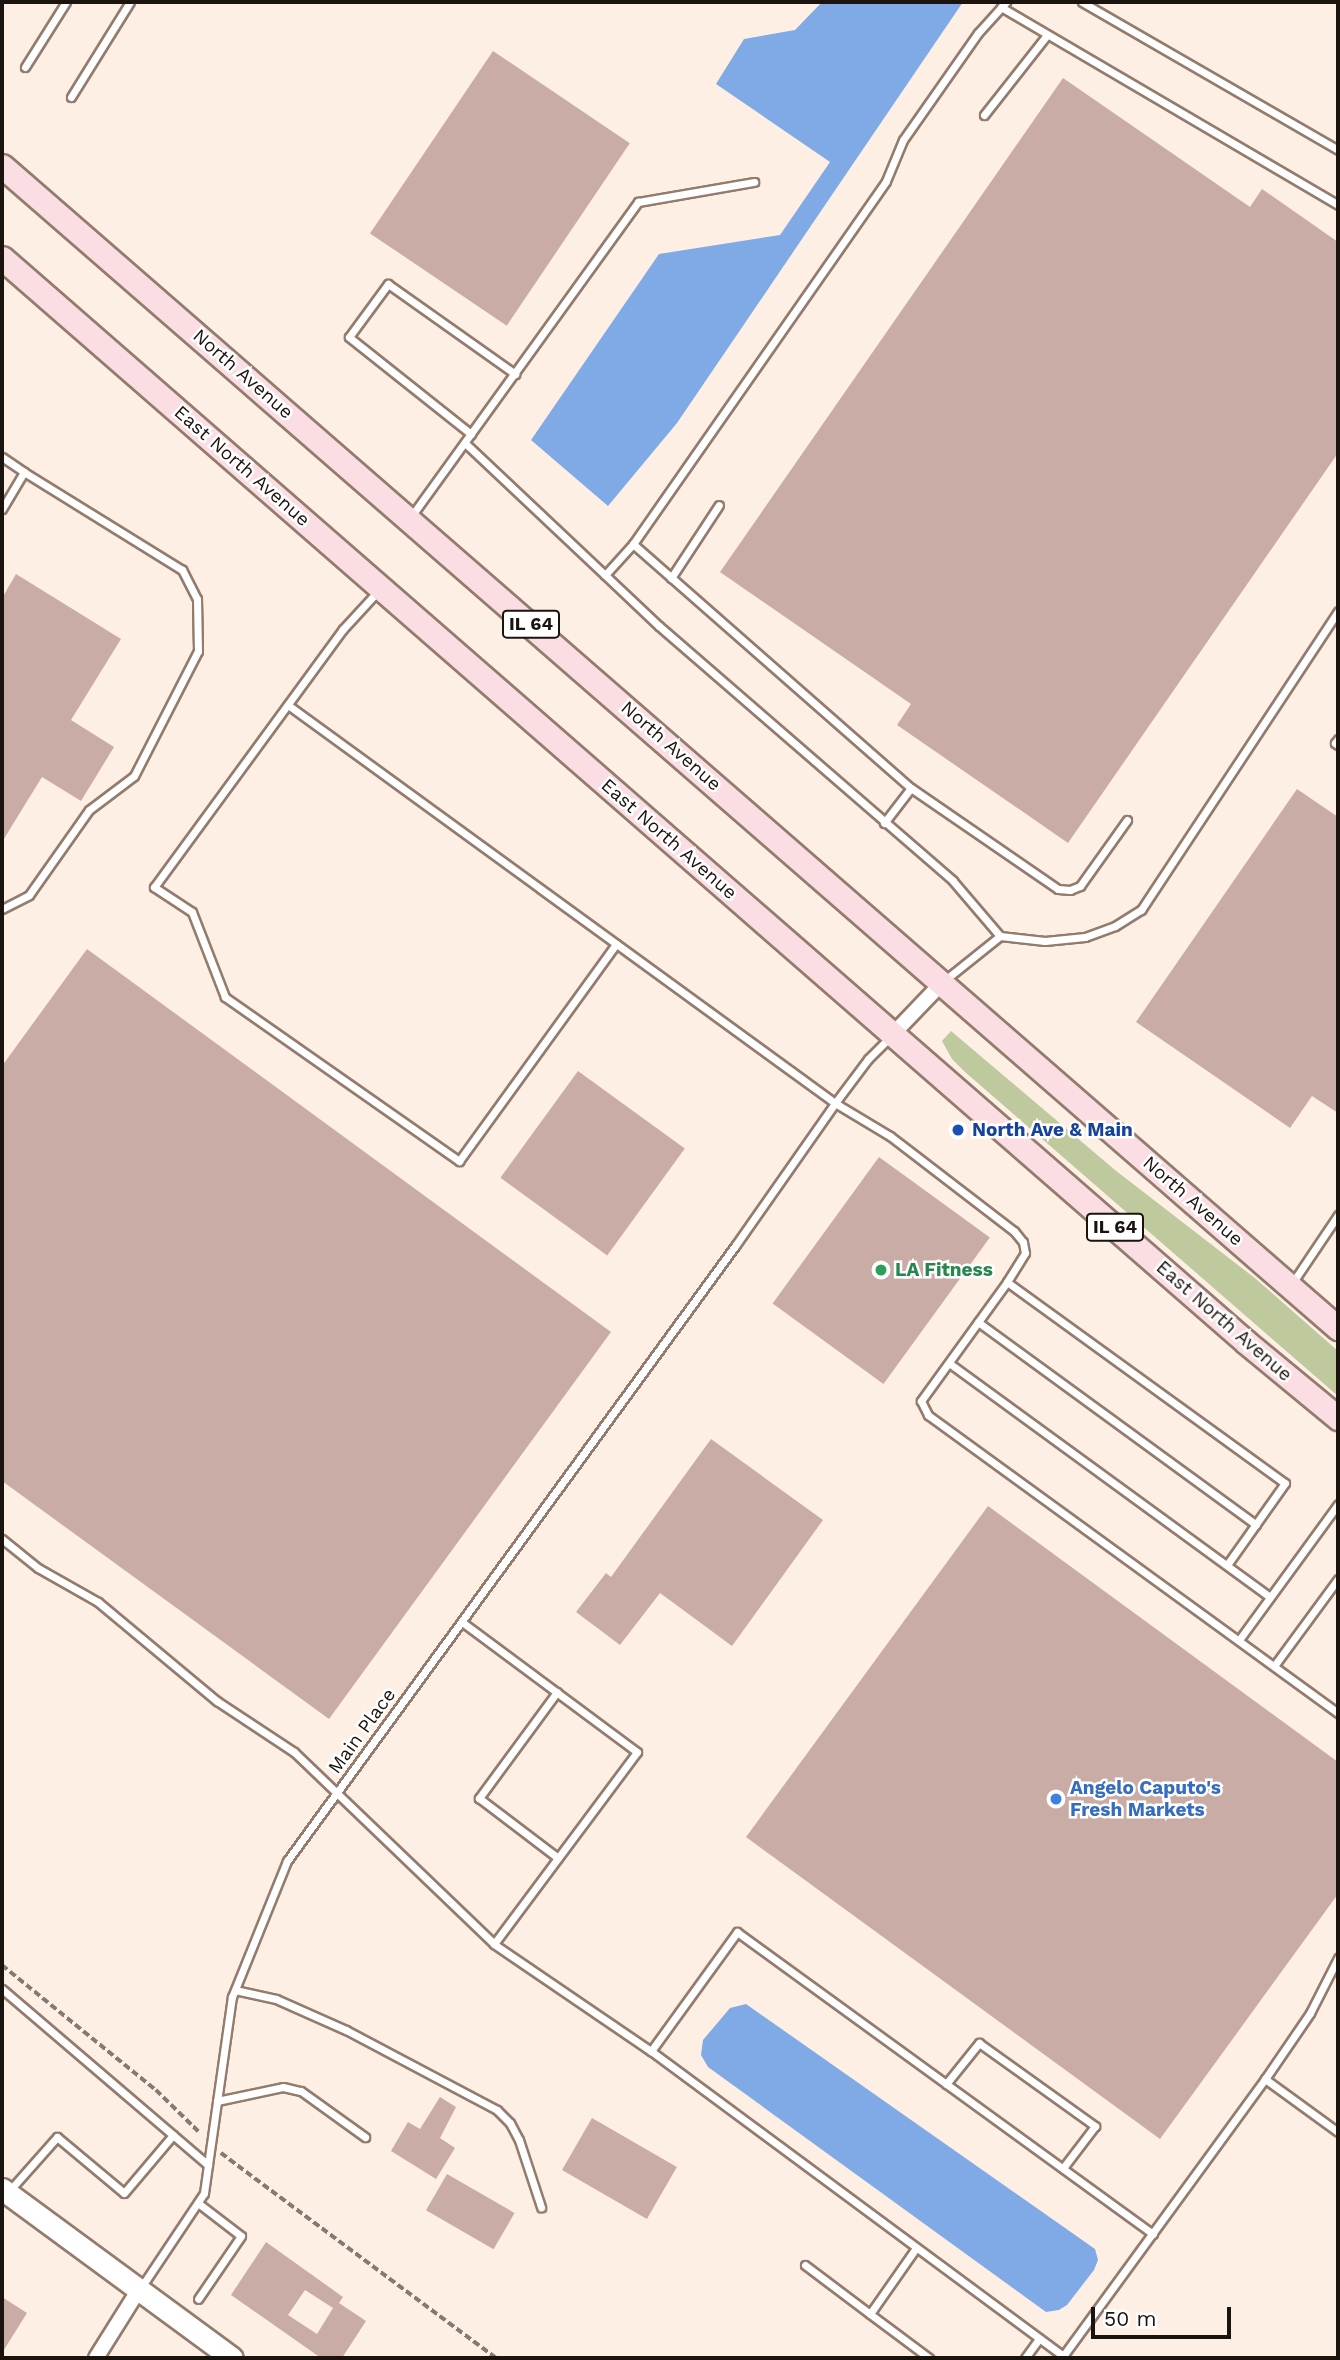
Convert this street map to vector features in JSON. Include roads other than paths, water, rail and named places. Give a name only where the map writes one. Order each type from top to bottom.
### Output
[{"type":"main road","name":"North Avenue","points":[[2,166],[1338,1328]]},
{"type":"main road","name":"East North Avenue","points":[[2,258],[1247,1343],[1338,1418]]},
{"type":"street","points":[[894,1033],[942,983]]},
{"type":"street","points":[[4,2191],[232,2358]]},
{"type":"street","points":[[96,2358],[138,2291]]},
{"type":"lane","points":[[25,67],[66,2]]},
{"type":"lane","points":[[71,97],[130,2]]},
{"type":"lane","points":[[1082,2],[1338,150]]},
{"type":"lane","points":[[605,575],[633,544],[886,181],[903,140],[978,33],[1004,5],[1047,34],[1338,205]]},
{"type":"lane","points":[[984,115],[1047,34]]},
{"type":"lane","points":[[410,519],[638,202],[754,182]]},
{"type":"lane","points":[[471,434],[349,337],[387,284],[515,374]]},
{"type":"lane","points":[[465,443],[659,626],[953,881],[1000,936],[1045,941],[1084,937],[1115,926],[1141,909],[1338,611]]},
{"type":"lane","points":[[2,457],[182,570],[197,599],[198,651],[134,776],[89,810],[29,895],[2,909]]},
{"type":"lane","points":[[2,509],[24,472]]},
{"type":"lane","points":[[671,578],[719,505]]},
{"type":"lane","points":[[633,544],[911,788],[1058,889],[1070,890],[1080,886],[1127,820]]},
{"type":"lane","points":[[382,587],[343,629],[155,887],[192,912],[225,997],[459,1161],[617,944]]},
{"type":"lane","points":[[288,705],[835,1103],[890,1136],[1014,1231],[1023,1242],[1025,1254],[921,1401],[928,1415],[1338,1713]]},
{"type":"lane","points":[[1338,738],[1335,743],[1338,745]]},
{"type":"lane","points":[[884,823],[911,788]]},
{"type":"lane","points":[[942,983],[1000,936]]},
{"type":"lane","name":"Main Place","points":[[138,2291],[204,2193],[235,1990],[287,1861],[735,1245],[835,1103],[868,1059],[894,1033]]},
{"type":"lane","points":[[1290,1286],[1338,1215]]},
{"type":"lane","points":[[1007,1282],[1285,1483],[1227,1566]]},
{"type":"lane","points":[[978,1322],[1255,1525]]},
{"type":"lane","points":[[949,1363],[1270,1597]]},
{"type":"lane","points":[[1239,1640],[1338,1504]]},
{"type":"lane","points":[[2,1539],[38,1568],[98,1602],[217,1701],[294,1752],[494,1944],[651,2051],[1065,2357],[1265,2079],[1310,2013],[1338,1958]]},
{"type":"lane","points":[[1274,1666],[1338,1579]]},
{"type":"lane","points":[[462,1622],[637,1752],[494,1944]]},
{"type":"lane","points":[[557,1692],[479,1797],[558,1858]]},
{"type":"lane","points":[[651,2051],[737,1932],[1153,2234]]},
{"type":"lane","points":[[2,1989],[208,2165]]},
{"type":"lane","points":[[235,1990],[276,1999],[346,2030],[497,2110],[510,2123],[519,2140],[541,2207]]},
{"type":"lane","points":[[946,2084],[979,2043],[1095,2126],[1063,2168]]},
{"type":"lane","points":[[1265,2079],[1338,2132]]},
{"type":"lane","points":[[217,2101],[283,2087],[301,2091],[365,2137]]},
{"type":"lane","points":[[4,2191],[57,2137],[124,2193],[173,2135]]},
{"type":"lane","points":[[198,2203],[241,2236],[198,2299]]},
{"type":"lane","points":[[870,2314],[916,2248]]},
{"type":"lane","points":[[805,2265],[929,2358]]},
{"type":"lane","points":[[1025,2358],[1039,2339]]},
{"type":"water","points":[[822,2],[963,2],[677,423],[608,506],[531,440],[659,254],[780,235],[830,162],[716,84],[744,39],[795,30]]},
{"type":"water","points":[[746,2004],[1095,2249],[1098,2260],[1094,2270],[1067,2305],[1059,2310],[1046,2312],[708,2067],[701,2055],[703,2040],[730,2008]]},
{"type":"place","name":"North Ave & Main","points":[[958,1130]]},
{"type":"place","name":"LA Fitness","points":[[881,1270]]},
{"type":"place","name":"Angelo Caputo's Fresh Markets","points":[[1056,1799]]}]
